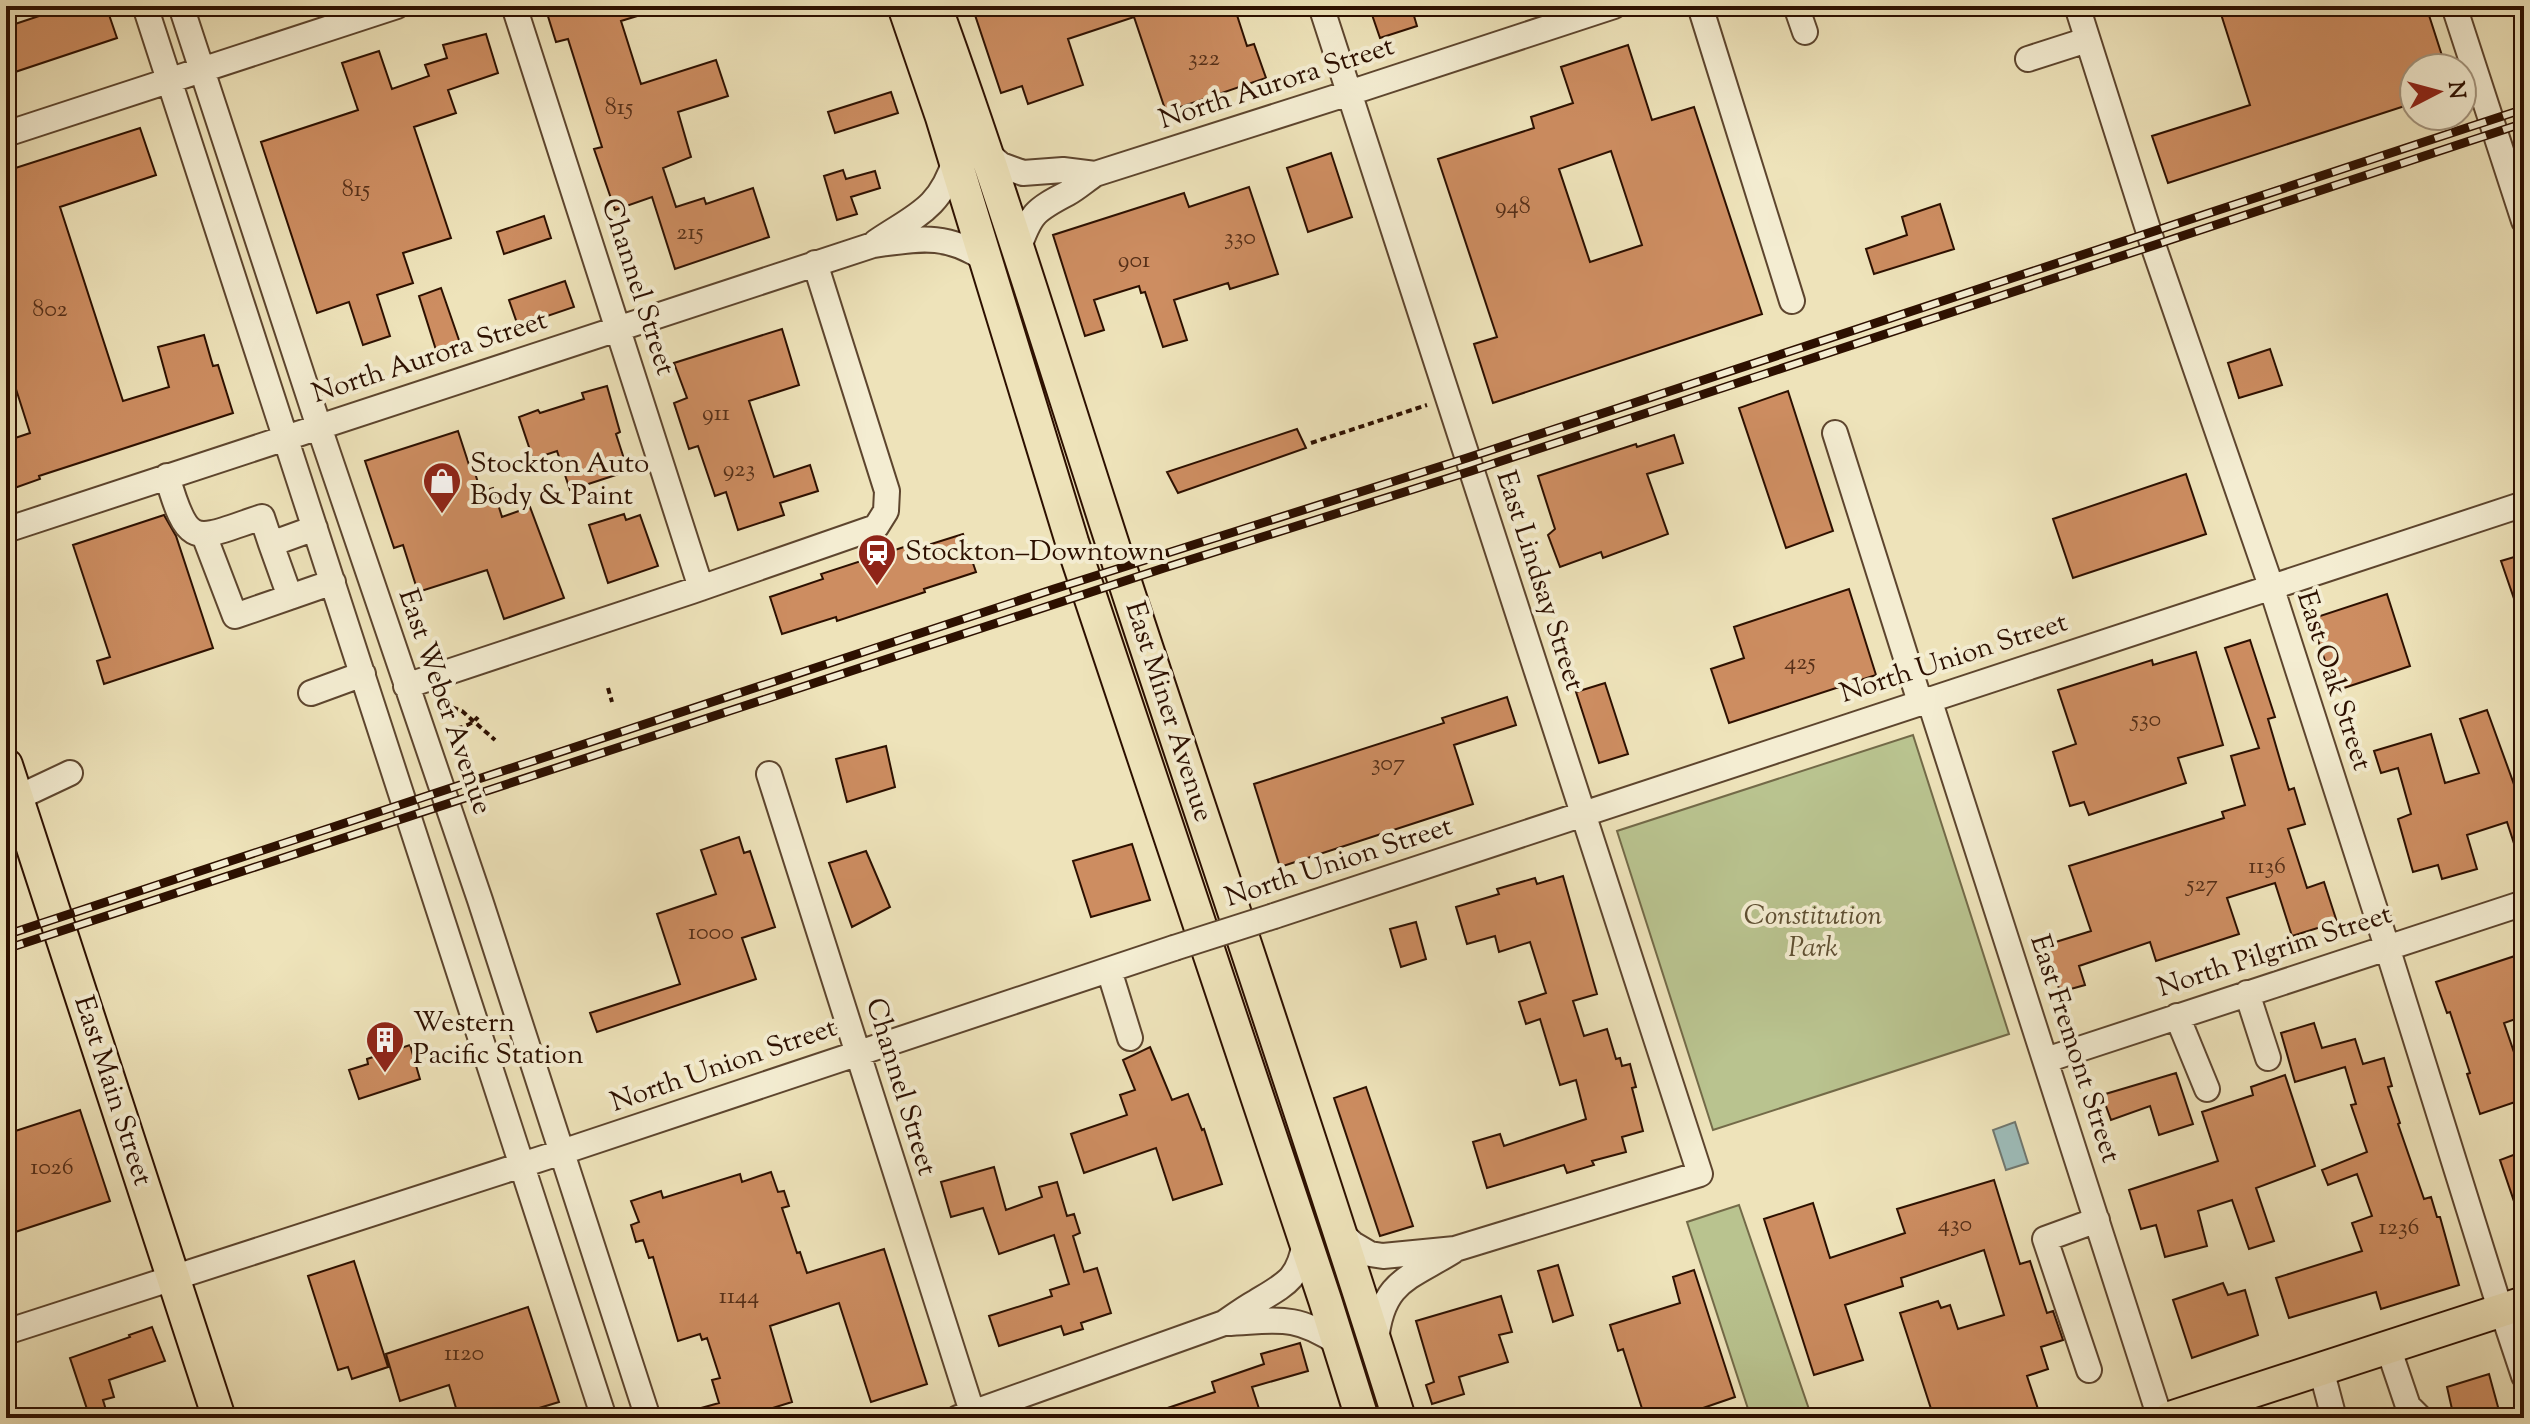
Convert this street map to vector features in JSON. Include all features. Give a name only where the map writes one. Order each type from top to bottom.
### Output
[{"type":"main road","name":"East Miner Avenue","points":[[904,6],[955,160],[1072,542],[1362,1418]]},
{"type":"main road","name":"East Miner Avenue","points":[[935,6],[986,152],[1399,1418]]},
{"type":"main road","name":"East Main Street","points":[[6,765],[219,1418]]},
{"type":"main road","points":[[2170,1418],[2513,1306]]},
{"type":"street","points":[[145,6],[604,1418]]},
{"type":"street","name":"East Weber Avenue","points":[[181,6],[319,427],[438,774],[648,1418]]},
{"type":"street","points":[[6,134],[397,6]]},
{"type":"street","name":"Channel Street","points":[[514,6],[701,588]]},
{"type":"street","name":"East Lindsay Street","points":[[1321,6],[1700,1174],[1455,1249]]},
{"type":"street","name":"North Aurora Street","points":[[1018,250],[1031,218],[1041,206],[1095,174],[1614,6]]},
{"type":"street","points":[[1700,6],[1792,301]]},
{"type":"street","points":[[1796,6],[1805,32]]},
{"type":"street","name":"East Oak Street","points":[[2077,6],[2153,245],[2271,586],[2497,1299],[2513,1306],[2524,1376]]},
{"type":"street","points":[[2454,6],[2524,221]]},
{"type":"street","points":[[2028,59],[2087,40]]},
{"type":"street","name":"North Aurora Street","points":[[986,152],[1001,165],[1023,173],[1063,170],[1095,174]]},
{"type":"street","name":"North Aurora Street","points":[[873,245],[934,202],[948,182],[955,160]]},
{"type":"street","name":"North Aurora Street","points":[[6,530],[873,245],[946,240],[968,247],[986,260]]},
{"type":"street","points":[[406,686],[876,527],[886,511],[887,491],[815,263]]},
{"type":"street","name":"East Fremont Street","points":[[1835,433],[2046,1060],[2160,1418]]},
{"type":"street","points":[[167,476],[177,510],[183,522],[195,533],[204,535],[262,517],[290,597]]},
{"type":"street","name":"North Union Street","points":[[6,1332],[562,1152],[857,1052],[2524,504]]},
{"type":"street","points":[[271,544],[315,528]]},
{"type":"street","points":[[204,535],[235,616],[333,582]]},
{"type":"street","points":[[311,693],[363,674]]},
{"type":"street","points":[[17,798],[70,773]]},
{"type":"street","name":"Channel Street","points":[[769,774],[968,1416]]},
{"type":"street","name":"North Pilgrim Street","points":[[2046,1060],[2524,903]]},
{"type":"street","points":[[1109,970],[1130,1038]]},
{"type":"street","points":[[2247,993],[2268,1058]]},
{"type":"street","points":[[2177,1016],[2207,1089]]},
{"type":"street","points":[[2089,1370],[2045,1239],[2097,1220]]},
{"type":"street","points":[[1340,1232],[1370,1254],[1383,1256],[1455,1249]]},
{"type":"street","points":[[968,1416],[1224,1323],[1290,1280],[1302,1262],[1305,1242]]},
{"type":"street","points":[[1376,1343],[1378,1320],[1393,1289],[1404,1279],[1455,1249]]},
{"type":"street","points":[[1224,1323],[1297,1322],[1318,1329],[1338,1343]]},
{"type":"street","points":[[2388,1347],[2408,1406],[2420,1418]]},
{"type":"street","points":[[2321,1369],[2334,1418]]},
{"type":"path","points":[[1311,443],[1448,398]]},
{"type":"path","points":[[608,688],[612,702]]},
{"type":"path","points":[[443,704],[462,711],[495,740]]},
{"type":"path","points":[[447,730],[474,722],[478,717]]},
{"type":"green space","name":"Constitution Park","points":[[1913,735],[2009,1034],[1713,1130],[1617,831]]},
{"type":"green space","points":[[1739,1205],[1812,1418],[1751,1418],[1687,1222]]},
{"type":"water","points":[[2015,1122],[2028,1163],[2006,1170],[1993,1130]]},
{"type":"building","points":[[69,6],[106,6],[117,38],[6,75],[6,27]]},
{"type":"building","points":[[560,6],[657,6],[657,10],[621,21],[641,84],[716,60],[728,96],[678,112],[691,157],[663,168],[676,207],[704,198],[706,204],[753,188],[769,237],[675,269],[652,197],[615,210],[594,149],[602,147],[568,39],[556,42],[546,10]]},
{"type":"building","points":[[972,6],[1234,6],[1247,46],[1254,44],[1266,78],[1166,112],[1134,17],[1068,39],[1083,85],[1028,104],[1022,86],[1001,93]]},
{"type":"building","points":[[1369,6],[1411,6],[1417,26],[1380,38]]},
{"type":"building","points":[[2240,6],[2426,6],[2441,52],[2398,52],[2398,108],[2168,183],[2152,136],[2250,105],[2220,11]]},
{"type":"building","points":[[486,34],[498,73],[448,90],[456,113],[414,127],[451,238],[403,253],[413,283],[377,295],[390,336],[363,345],[349,302],[317,313],[261,142],[358,110],[342,63],[379,51],[392,89],[429,76],[425,65],[447,58],[443,45]]},
{"type":"building","points":[[1628,45],[1652,120],[1694,107],[1762,314],[1493,403],[1474,344],[1497,337],[1438,159],[1534,128],[1531,117],[1573,103],[1561,67]],"holes":[[[1611,151],[1642,245],[1590,262],[1559,169]]]},
{"type":"building","points":[[891,92],[898,113],[835,133],[828,112]]},
{"type":"building","points":[[140,128],[156,175],[60,207],[123,401],[169,387],[158,347],[204,335],[213,366],[218,365],[233,413],[39,476],[40,479],[6,491],[6,441],[30,433],[15,386],[6,389],[6,171]]},
{"type":"building","points":[[1331,153],[1352,217],[1308,232],[1287,168]]},
{"type":"building","points":[[843,170],[846,179],[875,171],[880,188],[851,197],[857,214],[837,220],[824,176]]},
{"type":"building","points":[[1249,187],[1278,274],[1230,289],[1228,283],[1174,300],[1187,340],[1163,347],[1145,292],[1141,293],[1139,286],[1094,300],[1104,330],[1085,336],[1053,235],[1184,193],[1189,207]]},
{"type":"building","points":[[1940,204],[1954,249],[1874,274],[1866,249],[1907,235],[1902,217]]},
{"type":"building","points":[[544,216],[551,238],[504,254],[497,232]]},
{"type":"building","points":[[565,281],[574,307],[518,326],[509,300]]},
{"type":"building","points":[[441,288],[460,343],[436,350],[419,296]]},
{"type":"building","points":[[782,329],[799,385],[749,401],[774,477],[810,465],[818,491],[780,503],[784,515],[738,530],[726,492],[715,496],[698,446],[689,449],[674,403],[687,398],[674,363]]},
{"type":"building","points":[[2270,349],[2282,385],[2239,398],[2228,363]]},
{"type":"building","points":[[607,386],[620,432],[616,434],[628,471],[570,490],[557,451],[533,459],[519,417],[584,399],[582,393]]},
{"type":"building","points":[[1788,391],[1833,531],[1786,548],[1739,408]]},
{"type":"building","points":[[1297,429],[1306,448],[1178,493],[1167,472]]},
{"type":"building","points":[[458,431],[481,492],[493,488],[502,517],[530,507],[564,598],[504,619],[487,570],[418,592],[403,545],[394,548],[365,461]]},
{"type":"building","points":[[1674,435],[1683,463],[1647,474],[1668,534],[1603,558],[1601,552],[1560,567],[1548,535],[1555,529],[1538,476]]},
{"type":"building","points":[[2186,474],[2206,534],[2073,578],[2053,519]]},
{"type":"building","points":[[624,514],[626,520],[640,515],[658,566],[608,583],[589,525]]},
{"type":"building","points":[[164,515],[176,536],[213,648],[104,684],[97,661],[110,657],[73,545]]},
{"type":"building","points":[[963,534],[976,572],[837,621],[836,617],[782,634],[770,597],[823,579],[821,574],[907,546],[909,551]]},
{"type":"building","points":[[2524,554],[2524,619],[2521,619],[2501,561]]},
{"type":"building","points":[[1849,589],[1876,675],[1729,723],[1711,669],[1744,658],[1734,627]]},
{"type":"building","points":[[2387,594],[2410,666],[2335,691],[2313,625],[2317,617]]},
{"type":"building","points":[[2250,640],[2275,717],[2268,719],[2289,790],[2294,788],[2305,824],[2288,829],[2307,888],[2324,882],[2337,922],[2292,936],[2275,883],[2227,898],[2239,934],[2156,961],[2150,942],[2079,966],[2085,985],[2060,992],[2046,945],[2091,931],[2069,866],[2224,818],[2222,812],[2245,805],[2231,756],[2259,748],[2225,648]]},
{"type":"building","points":[[2196,652],[2223,745],[2178,758],[2186,783],[2089,815],[2084,802],[2070,806],[2053,752],[2076,744],[2058,690],[2152,660],[2153,665]]},
{"type":"building","points":[[1605,683],[1628,754],[1599,763],[1576,692]]},
{"type":"building","points":[[1507,697],[1516,725],[1454,745],[1473,804],[1280,867],[1254,784],[1444,723],[1442,718]]},
{"type":"building","points":[[2487,710],[2524,812],[2524,864],[2521,865],[2507,822],[2467,835],[2477,869],[2442,879],[2438,865],[2413,872],[2398,819],[2411,814],[2398,768],[2381,773],[2374,751],[2431,734],[2445,783],[2479,773],[2460,719]]},
{"type":"building","points":[[886,746],[895,787],[847,802],[836,759]]},
{"type":"building","points":[[739,837],[744,853],[750,851],[775,927],[742,938],[756,979],[597,1032],[590,1013],[680,984],[657,914],[716,894],[701,850]]},
{"type":"building","points":[[1132,844],[1150,900],[1091,917],[1073,861]]},
{"type":"building","points":[[866,851],[890,907],[852,927],[829,863]]},
{"type":"building","points":[[1563,876],[1597,994],[1573,1001],[1584,1036],[1607,1029],[1616,1059],[1620,1058],[1622,1066],[1630,1064],[1636,1087],[1632,1088],[1643,1131],[1622,1137],[1626,1152],[1592,1161],[1594,1165],[1567,1173],[1564,1165],[1487,1188],[1473,1142],[1500,1134],[1504,1146],[1586,1119],[1576,1080],[1560,1085],[1540,1019],[1526,1024],[1519,1002],[1546,993],[1530,942],[1499,952],[1495,936],[1467,944],[1456,907],[1499,894],[1497,889],[1535,878],[1537,884]]},
{"type":"building","points":[[1416,922],[1426,959],[1401,967],[1390,929]]},
{"type":"building","points":[[2524,953],[2524,1016],[2504,1023],[2516,1058],[2520,1057],[2524,1070],[2524,1099],[2480,1114],[2450,1012],[2447,1013],[2436,982]]},
{"type":"building","points":[[2314,1023],[2322,1048],[2355,1039],[2363,1064],[2384,1058],[2398,1124],[2424,1199],[2431,1197],[2437,1217],[2440,1217],[2459,1285],[2381,1309],[2376,1292],[2289,1318],[2276,1278],[2362,1251],[2352,1223],[2372,1216],[2357,1174],[2328,1185],[2322,1170],[2367,1152],[2351,1105],[2356,1104],[2345,1067],[2295,1082],[2281,1033]]},
{"type":"building","name":"Western Pacific Station","points":[[410,1045],[420,1079],[359,1099],[349,1070],[368,1064],[367,1059]]},
{"type":"building","points":[[1150,1047],[1172,1100],[1188,1094],[1204,1129],[1222,1184],[1173,1200],[1156,1148],[1084,1173],[1071,1134],[1127,1115],[1120,1095],[1135,1090],[1123,1060]]},
{"type":"building","points":[[2176,1073],[2193,1124],[2159,1135],[2150,1106],[2111,1120],[2102,1095]]},
{"type":"building","points":[[2285,1075],[2315,1166],[2256,1188],[2274,1241],[2249,1249],[2232,1200],[2198,1211],[2207,1246],[2165,1257],[2156,1225],[2141,1229],[2129,1190],[2218,1161],[2202,1112],[2253,1095],[2251,1087]]},
{"type":"building","points":[[1366,1087],[1413,1226],[1380,1236],[1334,1098]]},
{"type":"building","points":[[80,1110],[110,1201],[6,1235],[6,1134]]},
{"type":"building","points":[[2524,1151],[2524,1222],[2521,1222],[2500,1160]]},
{"type":"building","points":[[994,1167],[1006,1210],[1042,1197],[1039,1187],[1057,1182],[1067,1216],[1074,1214],[1080,1233],[1073,1236],[1084,1272],[1097,1268],[1111,1313],[1081,1323],[1083,1329],[1064,1335],[1061,1326],[999,1346],[989,1316],[1052,1296],[1050,1290],[1069,1284],[1054,1235],[999,1254],[983,1208],[951,1217],[941,1182]]},
{"type":"building","points":[[771,1172],[778,1192],[784,1191],[789,1206],[782,1208],[807,1273],[884,1249],[927,1384],[871,1402],[839,1303],[770,1326],[792,1402],[740,1418],[683,1418],[683,1413],[719,1403],[712,1380],[720,1378],[707,1338],[702,1340],[700,1334],[678,1341],[653,1257],[649,1258],[643,1240],[636,1242],[631,1225],[639,1222],[631,1201],[661,1191],[663,1198],[740,1174],[742,1182]]},
{"type":"building","points":[[1994,1180],[2020,1264],[2030,1261],[2047,1313],[2053,1311],[2063,1340],[2041,1347],[2048,1369],[2027,1376],[2041,1418],[1934,1418],[1900,1313],[1938,1301],[1941,1308],[1950,1305],[1958,1329],[2004,1315],[1984,1250],[1901,1278],[1903,1286],[1845,1305],[1863,1360],[1814,1375],[1764,1219],[1813,1203],[1830,1258],[1905,1233],[1897,1209]]},
{"type":"building","points":[[354,1261],[388,1367],[352,1379],[348,1367],[338,1370],[308,1276]]},
{"type":"building","points":[[1558,1265],[1573,1315],[1553,1322],[1538,1271]]},
{"type":"building","points":[[1694,1270],[1735,1397],[1674,1418],[1645,1418],[1623,1349],[1618,1351],[1610,1325],[1680,1303],[1673,1277]]},
{"type":"building","points":[[2223,1283],[2228,1295],[2245,1290],[2258,1335],[2192,1358],[2173,1300]]},
{"type":"building","points":[[1501,1296],[1512,1332],[1499,1335],[1508,1362],[1459,1377],[1464,1394],[1432,1404],[1426,1385],[1434,1382],[1416,1321]]},
{"type":"building","points":[[528,1307],[559,1402],[506,1418],[459,1418],[449,1385],[400,1401],[386,1354]]},
{"type":"building","points":[[152,1327],[165,1361],[109,1380],[114,1397],[103,1400],[106,1410],[89,1415],[70,1358]]},
{"type":"building","points":[[1300,1343],[1308,1371],[1252,1387],[1262,1418],[1148,1418],[1147,1415],[1215,1392],[1212,1382],[1264,1364],[1261,1354]]},
{"type":"building","points":[[2489,1374],[2501,1418],[2454,1418],[2447,1387]]},
{"type":"railway","points":[[6,935],[2524,109]]},
{"type":"railway","points":[[6,949],[1164,568],[1471,471],[2524,123]]},
{"type":"place","name":"Stockton Auto Body & Paint","points":[[442,515]]},
{"type":"place","name":"Stockton–Downtown","points":[[877,587]]},
{"type":"place","name":"Western Pacific Station","points":[[385,1074]]}]
